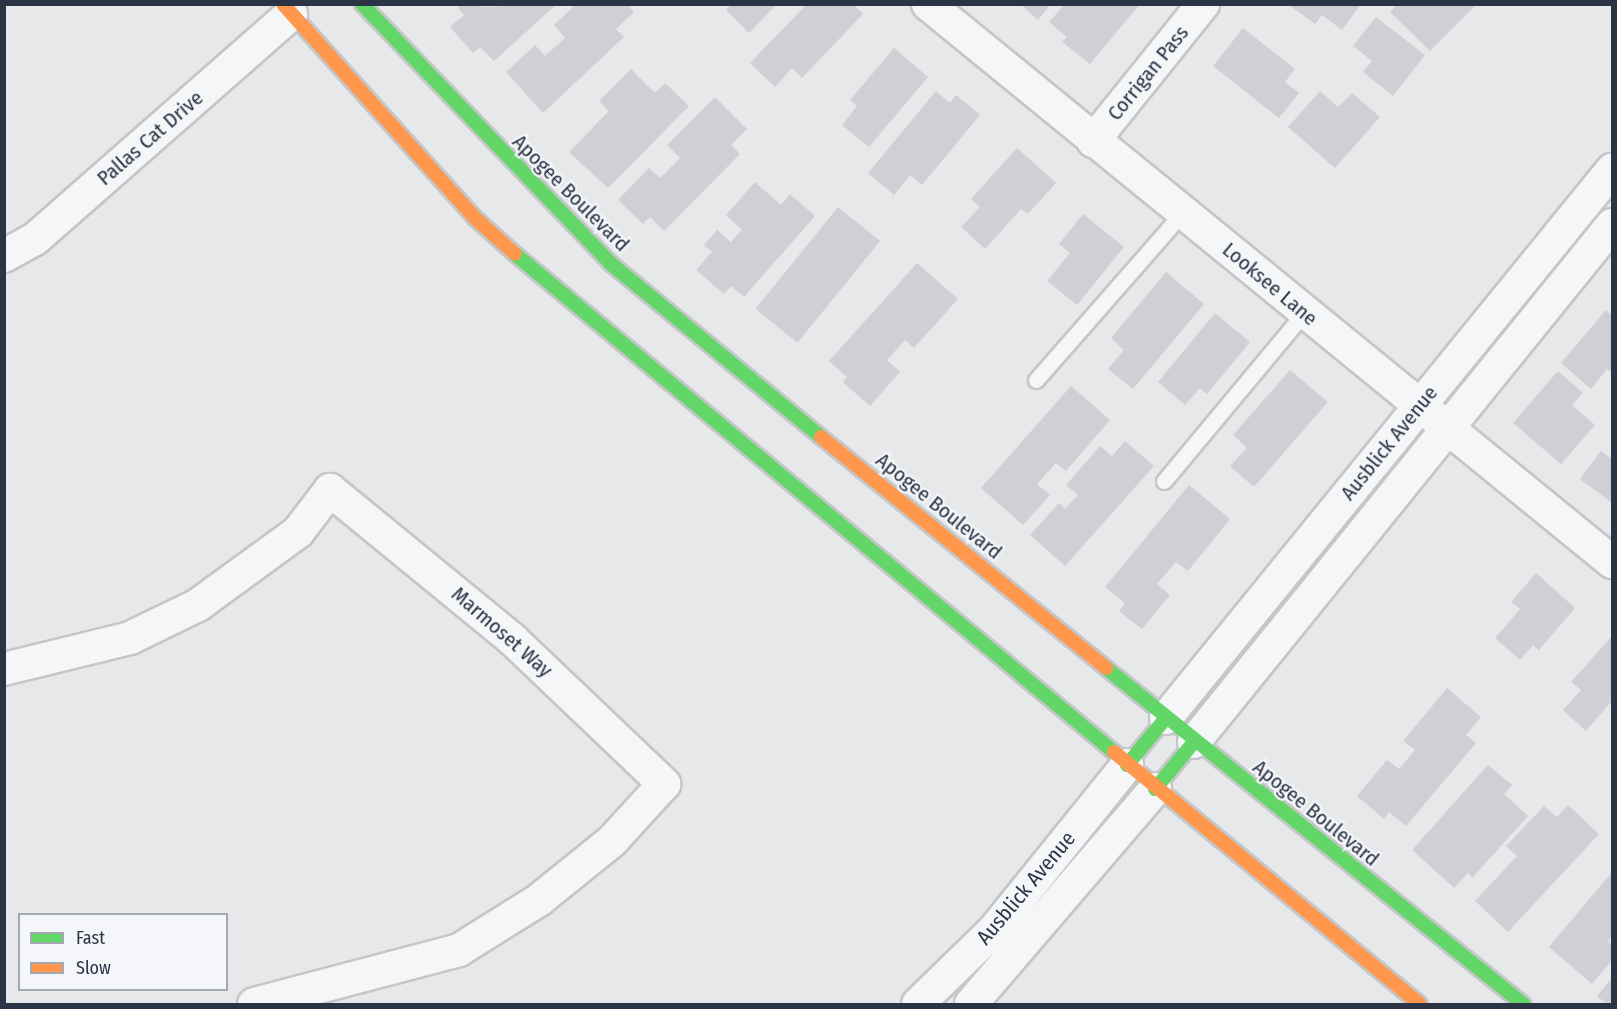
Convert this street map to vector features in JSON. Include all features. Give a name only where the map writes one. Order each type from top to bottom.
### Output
[{"type":"street","name":"Apogee Boulevard","points":[[362,4],[635,285],[1194,742],[1523,1005]]},
{"type":"street","name":"Looksee Lane","points":[[928,4],[1446,429],[1612,562]]},
{"type":"street","name":"Corrigan Pass","points":[[1093,141],[1203,4]]},
{"type":"street","points":[[287,9],[476,219],[808,504],[1420,1005]]},
{"type":"street","name":"Pallas Cat Drive","points":[[4,256],[35,239],[287,9]]},
{"type":"street","name":"Ausblick Avenue","points":[[1166,718],[1612,170]]},
{"type":"street","name":"Ausblick Avenue","points":[[1194,742],[1612,225]]},
{"type":"street","name":"Marmoset Way","points":[[4,669],[130,638],[198,605],[298,532],[330,490],[513,640],[664,784],[612,841],[539,900],[459,950],[254,1005]]},
{"type":"street","points":[[1126,765],[1166,718]]},
{"type":"street","points":[[1155,789],[1194,742]]},
{"type":"street","name":"Ausblick Avenue","points":[[918,1005],[994,930],[1126,765]]},
{"type":"street","name":"Ausblick Avenue","points":[[971,1005],[1155,789]]},
{"type":"lane","points":[[1036,380],[1183,213]]},
{"type":"lane","points":[[1164,481],[1304,313]]},
{"type":"building","points":[[462,4],[483,7],[557,4],[494,61],[480,47],[473,53],[450,27],[464,15],[458,8]]},
{"type":"building","points":[[576,4],[627,4],[634,12],[616,29],[624,37],[543,113],[506,72],[535,45],[545,56],[565,38],[554,25]]},
{"type":"building","points":[[732,4],[777,4],[749,33],[726,10]]},
{"type":"building","points":[[807,4],[853,4],[863,14],[802,78],[792,68],[775,87],[750,63]]},
{"type":"building","points":[[1020,4],[1051,4],[1038,20]]},
{"type":"building","points":[[1288,4],[1361,4],[1342,30],[1322,15],[1315,24]]},
{"type":"building","points":[[1398,4],[1477,4],[1430,51],[1390,12]]},
{"type":"building","points":[[1064,5],[1139,5],[1090,64],[1062,42],[1067,37],[1049,22]]},
{"type":"building","points":[[1376,17],[1425,55],[1393,96],[1363,72],[1372,61],[1353,46]]},
{"type":"building","points":[[1243,28],[1295,69],[1285,82],[1299,93],[1279,118],[1213,66]]},
{"type":"building","points":[[894,48],[928,77],[869,147],[842,125],[857,106],[850,100]]},
{"type":"building","points":[[631,69],[655,93],[665,83],[689,106],[608,188],[569,152],[609,111],[599,101]]},
{"type":"building","points":[[936,91],[950,103],[956,95],[980,115],[922,185],[910,175],[894,195],[868,173]]},
{"type":"building","points":[[1320,91],[1338,107],[1352,93],[1380,117],[1335,168],[1288,127]]},
{"type":"building","points":[[715,97],[747,129],[731,145],[740,154],[664,231],[650,217],[643,224],[618,200],[649,168],[660,178],[680,158],[667,145]]},
{"type":"building","points":[[1017,148],[1056,183],[1028,214],[1021,209],[985,249],[961,227],[980,207],[971,199]]},
{"type":"building","points":[[755,182],[781,205],[790,194],[815,216],[744,297],[731,286],[724,294],[696,270],[712,252],[704,245],[717,230],[731,242],[742,230],[726,215]]},
{"type":"building","points":[[838,207],[880,241],[798,343],[756,309]]},
{"type":"building","points":[[1083,214],[1124,247],[1077,305],[1047,281],[1070,253],[1059,244]]},
{"type":"building","points":[[917,263],[958,299],[914,348],[905,340],[887,360],[900,372],[870,406],[843,382],[847,377],[829,361]]},
{"type":"building","points":[[1166,272],[1204,304],[1133,389],[1108,369],[1124,350],[1111,338]]},
{"type":"building","points":[[1606,310],[1612,315],[1612,373],[1607,369],[1591,389],[1561,363]]},
{"type":"building","points":[[1215,313],[1250,342],[1207,394],[1200,388],[1185,405],[1158,382]]},
{"type":"building","points":[[1290,370],[1328,402],[1254,487],[1230,466],[1247,448],[1233,435]]},
{"type":"building","points":[[1558,371],[1583,393],[1572,405],[1595,425],[1561,464],[1513,423]]},
{"type":"building","points":[[1071,386],[1110,420],[1066,471],[1056,463],[1037,484],[1050,495],[1023,525],[981,488]]},
{"type":"building","points":[[1125,441],[1154,466],[1065,566],[1030,535],[1059,503],[1065,509],[1078,495],[1066,485],[1100,446],[1112,456]]},
{"type":"building","points":[[1601,451],[1612,459],[1612,503],[1580,479]]},
{"type":"building","points":[[1189,485],[1230,519],[1188,571],[1176,562],[1157,584],[1170,595],[1142,629],[1119,611],[1125,603],[1105,587]]},
{"type":"building","points":[[1536,573],[1575,608],[1539,650],[1533,645],[1520,660],[1495,638],[1520,609],[1511,602]]},
{"type":"building","points":[[1612,636],[1612,701],[1586,731],[1563,710],[1581,690],[1571,682]]},
{"type":"building","points":[[1447,688],[1481,717],[1466,735],[1476,743],[1406,826],[1389,812],[1384,819],[1357,796],[1387,760],[1399,769],[1415,750],[1403,741]]},
{"type":"building","points":[[1488,765],[1512,785],[1504,794],[1528,816],[1472,878],[1468,873],[1454,888],[1412,850]]},
{"type":"building","points":[[1568,805],[1599,834],[1508,932],[1475,901],[1517,856],[1506,846],[1544,806],[1557,817]]},
{"type":"building","points":[[1612,872],[1612,936],[1608,941],[1612,946],[1612,960],[1592,984],[1549,947]]},
{"type":"building","points":[[1612,978],[1612,1004],[1607,1004],[1597,996]]},
{"type":"traffic: fast","points":[[362,4],[610,263],[821,437]]},
{"type":"traffic: fast","points":[[515,254],[1114,752]]},
{"type":"traffic: fast","points":[[1106,668],[1523,1004]]},
{"type":"traffic: fast","points":[[1127,765],[1166,718]]},
{"type":"traffic: fast","points":[[1155,789],[1194,742]]},
{"type":"traffic: slow","points":[[283,4],[476,219],[515,254]]},
{"type":"traffic: slow","points":[[821,437],[1106,668]]},
{"type":"traffic: slow","points":[[1114,752],[1420,1004]]}]
